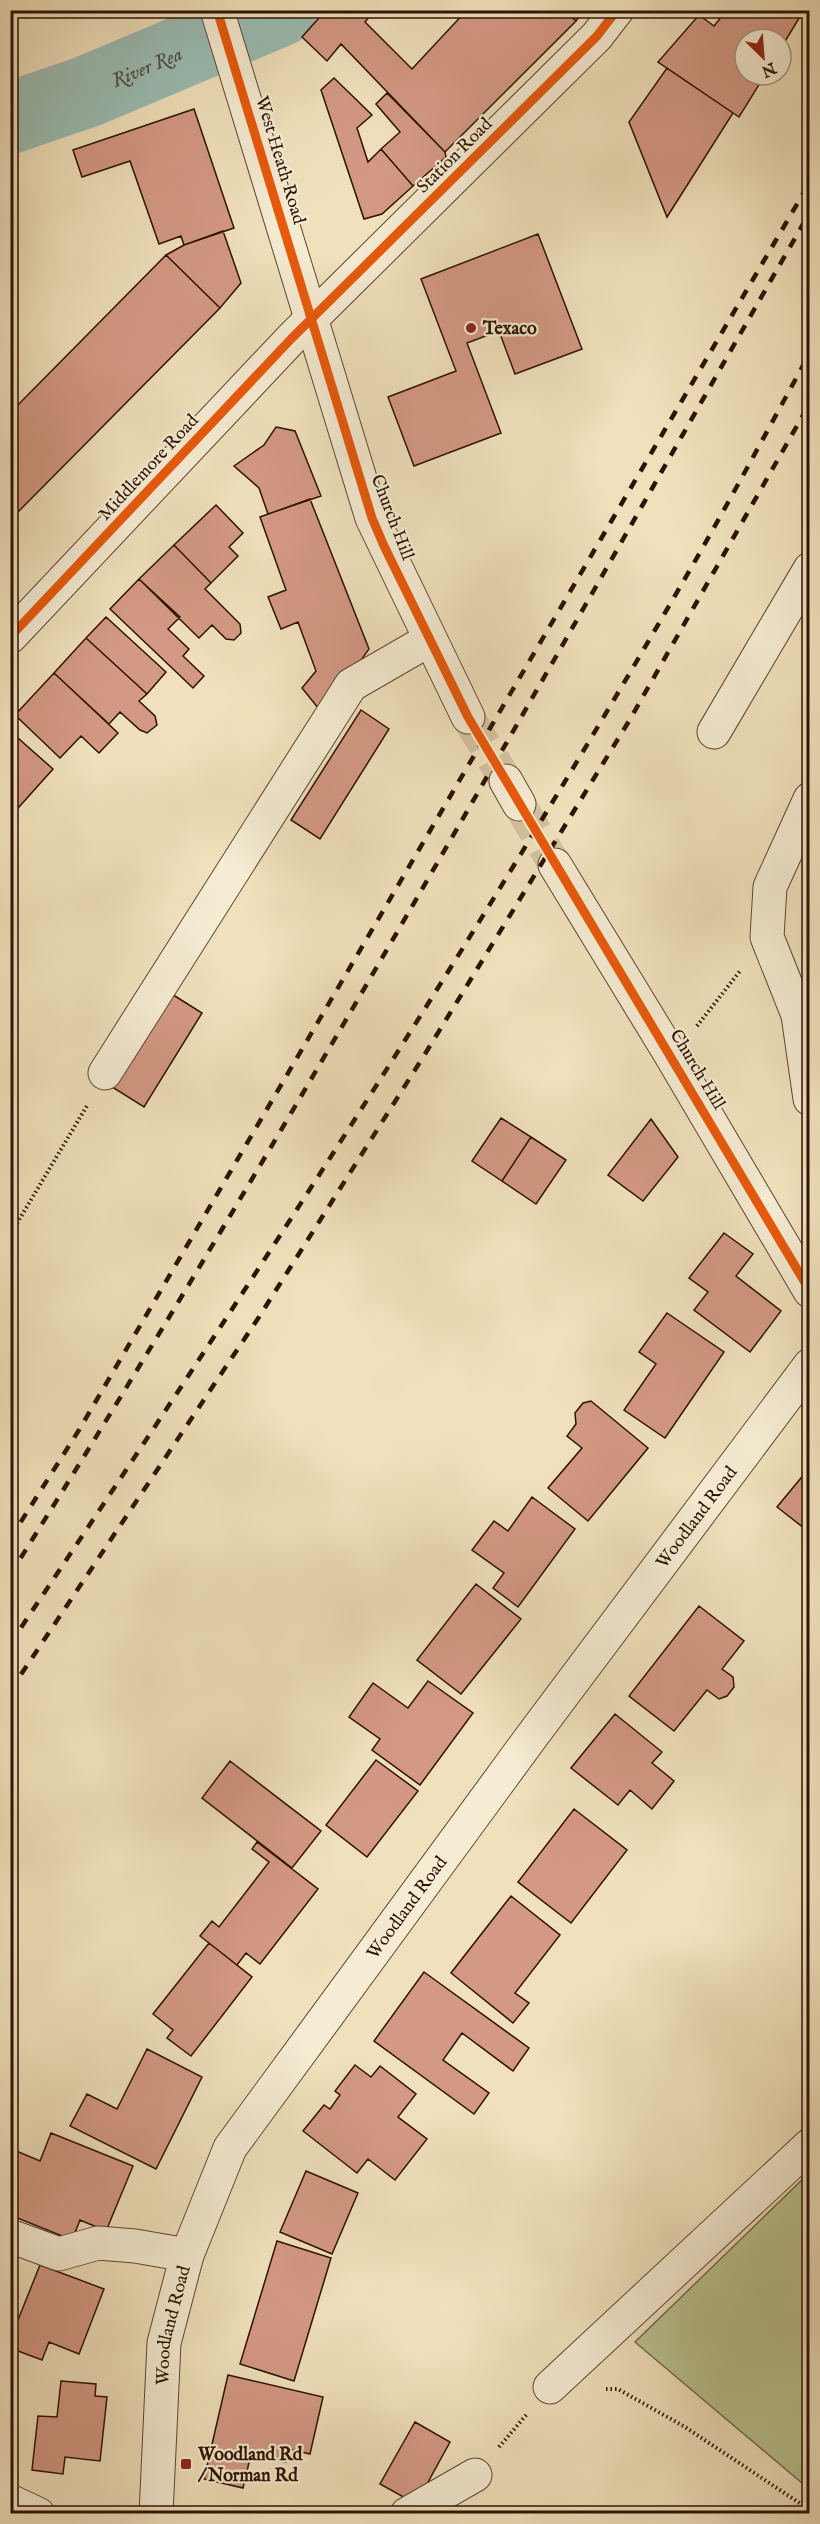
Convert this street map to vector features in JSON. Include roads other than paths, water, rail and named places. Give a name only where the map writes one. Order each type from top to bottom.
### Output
[{"type":"street","name":"West Heath Road","points":[[217,10],[311,320]]},
{"type":"street","name":"Station Road","points":[[311,320],[597,36],[617,10]]},
{"type":"street","name":"Middlemore Road","points":[[10,637],[311,320]]},
{"type":"street","name":"Church Hill","points":[[311,320],[372,518],[468,717]]},
{"type":"street","points":[[714,732],[810,569]]},
{"type":"street","points":[[105,1073],[351,685],[429,640]]},
{"type":"street","points":[[810,800],[770,887],[767,937],[798,1015],[810,1099]]},
{"type":"street","name":"Church Hill","points":[[555,865],[810,1291]]},
{"type":"street","name":"Woodland Road","points":[[156,2514],[164,2343],[187,2255],[230,2148],[532,1736],[810,1365]]},
{"type":"street","points":[[550,2387],[810,2145]]},
{"type":"street","points":[[10,2236],[59,2254],[98,2243],[135,2246],[187,2255]]},
{"type":"street","points":[[407,2514],[461,2468]]},
{"type":"street","points":[[10,2501],[38,2514]]},
{"type":"waterway","name":"River Rea","points":[[10,118],[86,92],[281,10]]},
{"type":"tunnel","points":[[468,717],[506,781]]},
{"type":"tunnel","points":[[519,804],[555,865]]},
{"type":"railway","points":[[10,1539],[79,1430],[810,182]]},
{"type":"railway","points":[[10,1575],[217,1238],[318,1068],[810,212]]},
{"type":"railway","points":[[10,1644],[269,1253],[520,856],[680,587],[810,353]]},
{"type":"railway","points":[[10,1691],[259,1317],[425,1054],[629,721],[810,403]]},
{"type":"place","name":"Texaco","points":[[471,328]]},
{"type":"place","name":"Woodland Rd / Norman Rd","points":[[186,2464]]}]
